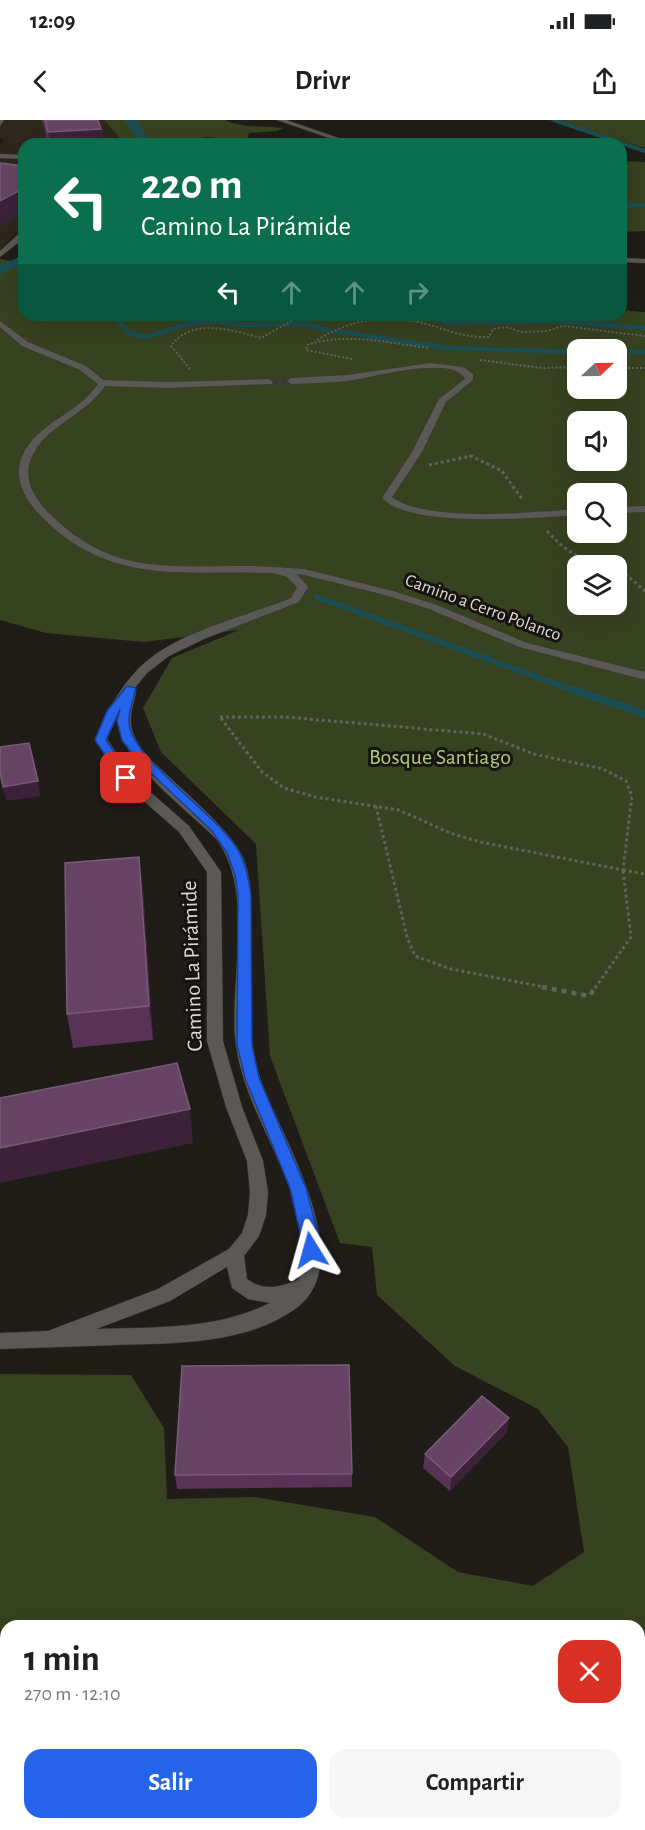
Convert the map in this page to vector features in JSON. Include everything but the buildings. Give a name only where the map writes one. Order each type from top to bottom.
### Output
[{"type":"street","points":[[280,120],[335,138]]},
{"type":"street","points":[[0,156],[18,157]]},
{"type":"street","points":[[0,255],[18,239]]},
{"type":"street","points":[[627,260],[645,261]]},
{"type":"street","points":[[0,323],[25,344],[82,368],[103,383],[269,382]]},
{"type":"street","points":[[291,381],[348,378],[426,366],[457,367],[465,370],[470,376],[469,381],[442,401],[417,452],[394,484],[387,498],[390,503],[423,511],[481,516],[567,512]]},
{"type":"street","name":"Camino La Pirámide","points":[[50,1339],[164,1296],[235,1254],[250,1236],[259,1192],[255,1161],[234,1107],[215,1041],[214,872],[184,829],[126,778],[101,740],[113,711],[150,664],[168,653],[264,614],[300,596],[303,587],[301,582],[291,574],[274,570],[124,565],[85,550],[55,528],[27,490],[23,469],[26,459],[42,434],[91,398],[103,383]]},
{"type":"street","points":[[627,509],[645,508]]},
{"type":"street","name":"Camino a Cerro Polanco","points":[[274,570],[304,572],[389,593],[433,607],[523,645],[645,676]]},
{"type":"street","name":"Camino La Pirámide","points":[[0,1341],[196,1334],[252,1321],[289,1303],[306,1285],[311,1263],[311,1237],[298,1188],[252,1078],[244,1045],[244,896],[241,875],[233,852],[216,829],[140,756],[128,740],[123,721],[131,688]]},
{"type":"street","points":[[235,1254],[238,1282],[254,1294],[282,1293],[306,1285]]},
{"type":"path","points":[[201,384],[171,346],[178,336],[215,326],[261,338],[292,321]]},
{"type":"path","points":[[355,359],[306,350],[307,345],[342,324],[356,321]]},
{"type":"path","points":[[406,321],[422,323],[472,338],[489,337],[493,328],[507,327],[521,332],[547,331],[563,326],[645,336]]},
{"type":"path","points":[[314,342],[337,339],[439,349]]},
{"type":"path","points":[[472,357],[482,361],[542,368],[567,367]]},
{"type":"path","points":[[627,368],[645,368]]},
{"type":"path","points":[[627,575],[645,591]]},
{"type":"path","points":[[376,806],[406,937],[415,956],[451,969],[589,996],[631,937],[623,870],[632,796],[626,781],[603,769],[534,754],[483,734],[285,717],[220,717],[231,726],[250,761],[272,781],[300,794],[376,806],[401,810],[455,836],[623,870],[645,874]]},
{"type":"shaded area","points":[[0,120],[126,120],[136,138],[18,138],[18,231],[0,249],[0,146],[4,140],[0,138]]},
{"type":"green space","points":[[104,120],[225,120],[247,126],[284,128],[277,131],[249,133],[247,138],[119,137]]},
{"type":"green space","points":[[549,120],[645,120],[645,148],[627,143],[627,138],[611,138]]},
{"type":"green space","points":[[627,161],[645,162],[645,231],[627,232]]},
{"type":"green space","name":"Bosque Santiago","points":[[0,259],[18,262],[18,321],[627,321],[627,310],[645,312],[645,1620],[0,1620],[0,1374],[131,1375],[164,1428],[167,1499],[255,1497],[375,1517],[458,1572],[533,1586],[584,1552],[568,1447],[538,1409],[455,1366],[377,1295],[372,1247],[340,1243],[270,1056],[256,844],[161,752],[143,708],[172,658],[239,630],[144,642],[46,633],[0,620]]},
{"type":"waterway","points":[[130,120],[143,138]]},
{"type":"waterway","points":[[554,120],[607,138]]},
{"type":"waterway","points":[[627,145],[645,151]]},
{"type":"waterway","points":[[627,206],[645,205]]},
{"type":"waterway","points":[[0,270],[18,262]]},
{"type":"waterway","points":[[118,321],[129,333],[146,337],[188,324],[213,321]]},
{"type":"waterway","points":[[213,321],[242,325],[302,324],[328,330]]},
{"type":"waterway","points":[[443,321],[453,323],[551,321]]},
{"type":"waterway","points":[[551,321],[645,328]]},
{"type":"waterway","points":[[334,331],[448,348],[567,352]]},
{"type":"waterway","points":[[627,351],[645,352]]},
{"type":"waterway","points":[[317,597],[578,692]]},
{"type":"waterway","points":[[573,690],[645,714]]},
{"type":"tunnel","points":[[269,382],[291,381]]},
{"type":"route","points":[[126,778],[101,740],[113,711],[131,688],[123,721],[128,740],[140,756],[216,829],[233,852],[241,875],[244,896],[245,950],[244,1045],[252,1078],[298,1188],[311,1237],[311,1250]]}]
